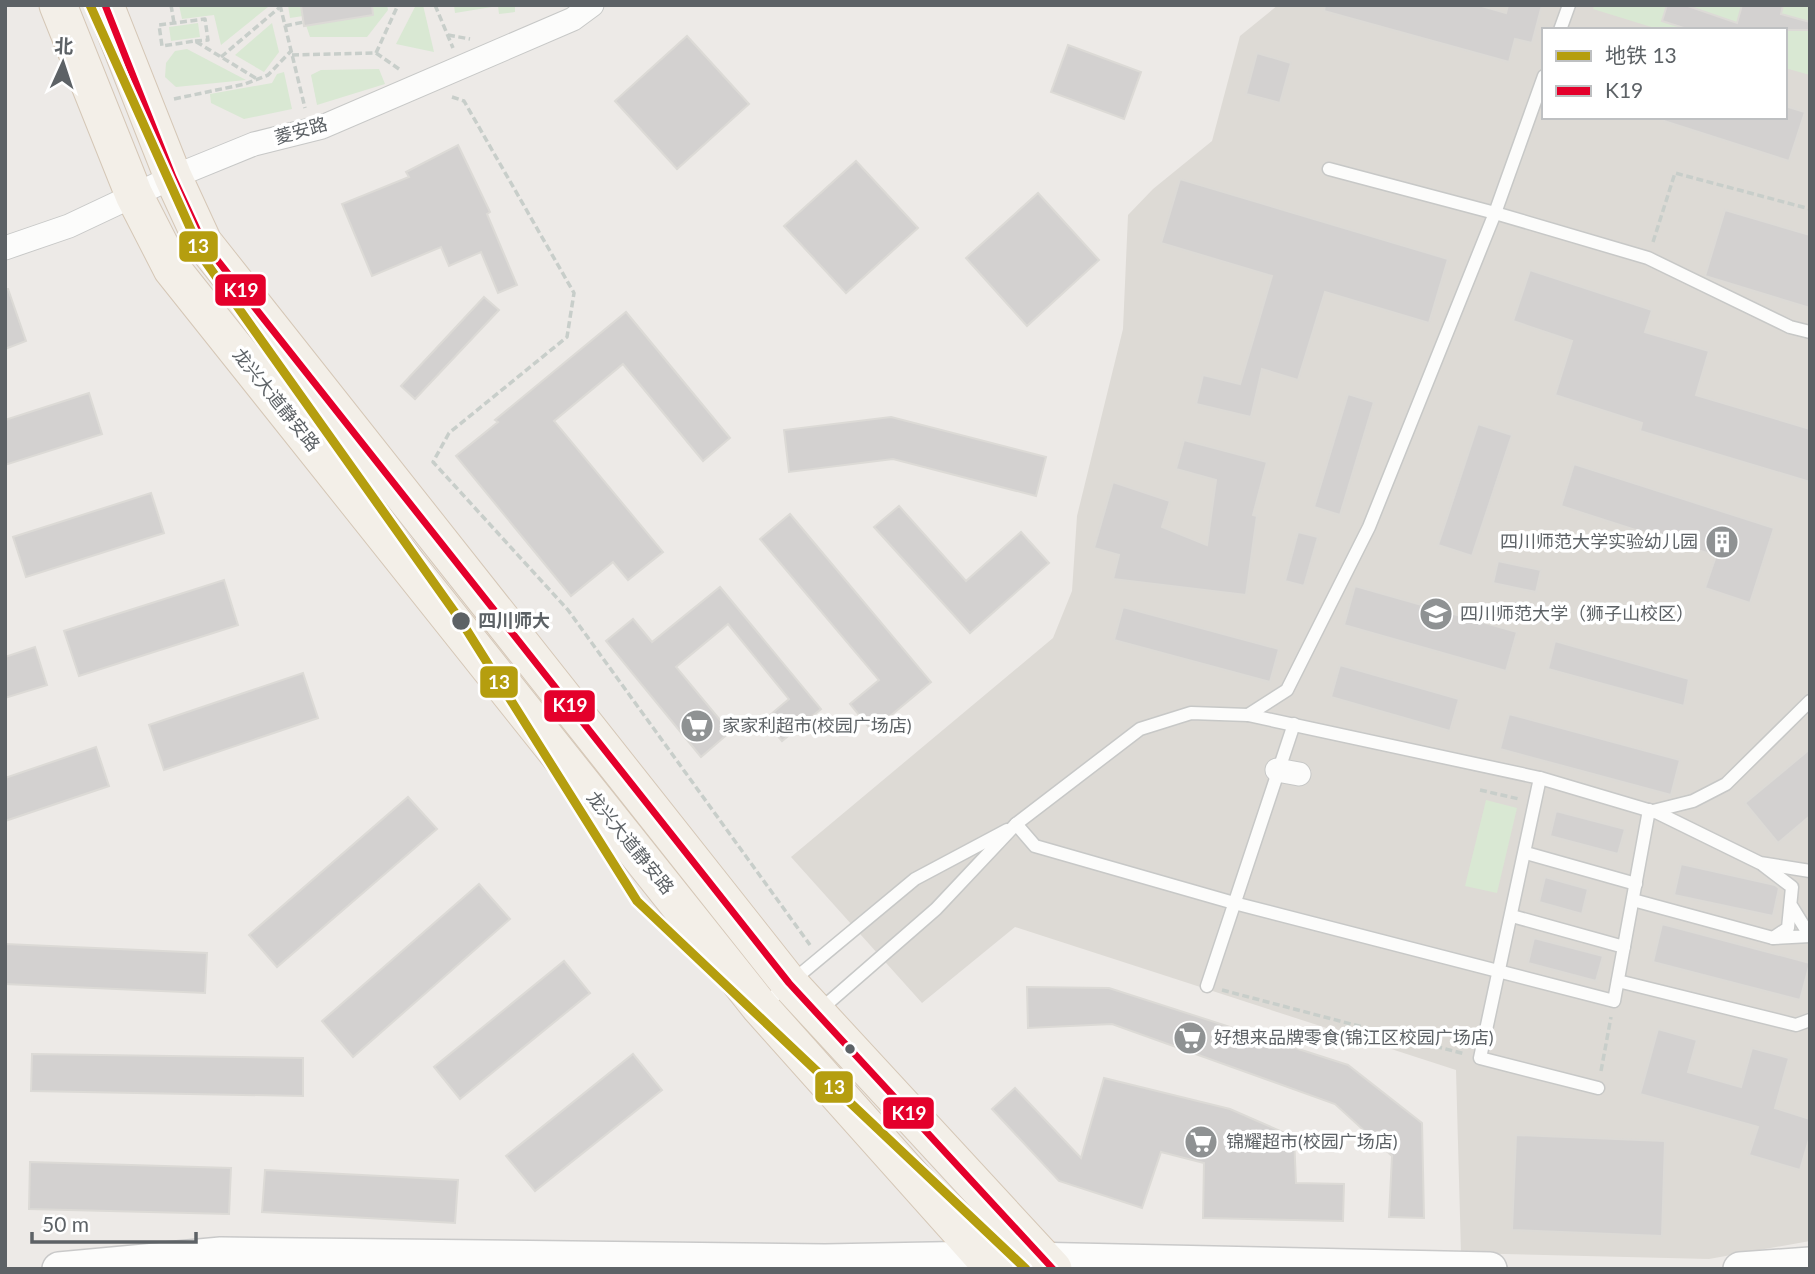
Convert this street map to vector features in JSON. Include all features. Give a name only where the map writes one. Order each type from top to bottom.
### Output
[{"type":"main road","name":"龙兴大道静安路","points":[[58,5],[134,195],[172,269],[760,1007],[801,1027],[1049,1264]]},
{"type":"main road","name":"龙兴大道静安路","points":[[105,5],[173,177],[203,242],[789,983],[801,1027],[989,1263]]},
{"type":"main road","points":[[59,1269],[221,1254],[829,1265],[989,1263],[1489,1269]]},
{"type":"main road","points":[[1740,1269],[1810,1264]]},
{"type":"street","name":"菱安路","points":[[5,248],[69,226],[173,177],[254,144],[310,130],[420,85],[573,19],[592,5]]},
{"type":"lane","points":[[1561,28],[1569,5]]},
{"type":"lane","points":[[1248,715],[1287,690],[1370,527],[1495,213],[1542,82]]},
{"type":"lane","points":[[1329,169],[1495,213],[1648,258],[1790,327],[1810,332]]},
{"type":"lane","points":[[1651,811],[1693,801],[1726,785],[1810,701]]},
{"type":"lane","points":[[760,1007],[915,879],[1016,824],[1140,729],[1191,713],[1248,715],[1294,724],[1540,778],[1651,811],[1760,863],[1792,887],[1788,928],[1773,938]]},
{"type":"lane","points":[[1207,986],[1234,902],[1288,772],[1294,724]]},
{"type":"lane","points":[[1540,778],[1480,1058],[1598,1088]]},
{"type":"lane","points":[[1016,824],[1035,845],[1234,902],[1614,1001],[1651,811]]},
{"type":"lane","points":[[801,1027],[936,909],[1016,824]]},
{"type":"lane","points":[[1526,853],[1636,884]]},
{"type":"lane","points":[[1760,863],[1810,871]]},
{"type":"lane","points":[[1633,900],[1773,938],[1810,936],[1792,907]]},
{"type":"lane","points":[[1512,916],[1624,947]]},
{"type":"lane","points":[[1618,981],[1796,1025],[1810,1020]]},
{"type":"path","points":[[171,5],[174,23]]},
{"type":"path","points":[[144,103],[244,85],[274,72],[291,53],[376,53],[398,5]]},
{"type":"path","points":[[435,5],[461,67]]},
{"type":"path","points":[[221,57],[280,6],[310,130]]},
{"type":"path","points":[[205,19],[208,40],[195,41],[162,46],[159,25],[205,19]]},
{"type":"path","points":[[285,26],[304,22]]},
{"type":"path","points":[[195,41],[257,79]]},
{"type":"path","points":[[420,85],[464,101],[574,293],[567,337],[449,433],[433,462],[568,610],[820,958]]},
{"type":"path","points":[[1648,258],[1675,173],[1810,209]]},
{"type":"path","points":[[1480,790],[1535,803]]},
{"type":"path","points":[[1207,986],[1480,1058]]},
{"type":"path","points":[[1598,1088],[1614,1001]]},
{"type":"shaded area","name":"四川师范大学（狮子山校区）","points":[[1278,5],[1810,5],[1810,1241],[1709,1259],[1461,1253],[1456,1070],[1015,927],[922,1003],[791,857],[1053,638],[1072,591],[1077,516],[1123,329],[1128,215],[1153,189],[1212,141],[1240,36]]},
{"type":"green space","points":[[179,5],[268,7],[221,45],[214,15],[182,19]]},
{"type":"green space","points":[[288,5],[387,5],[388,10],[367,37],[310,37],[303,16],[290,18]]},
{"type":"green space","points":[[416,5],[423,5],[434,52],[396,44]]},
{"type":"green space","points":[[454,5],[515,5],[515,12],[499,14],[498,6],[455,13]]},
{"type":"green space","points":[[1594,5],[1810,5],[1810,75],[1787,69],[1787,28],[1655,28],[1593,9]]},
{"type":"green space","points":[[198,23],[200,37],[171,41],[169,27]]},
{"type":"green space","points":[[272,23],[279,52],[264,72],[235,55]]},
{"type":"green space","points":[[187,49],[246,80],[176,87],[165,77],[166,63],[175,51]]},
{"type":"green space","points":[[379,69],[385,84],[317,105],[311,75],[321,70]]},
{"type":"green space","points":[[284,72],[292,109],[244,119],[211,103],[210,94],[272,83],[277,74]]},
{"type":"green space","points":[[1486,800],[1517,808],[1497,893],[1465,886]]},
{"type":"building","points":[[301,5],[372,5],[373,15],[304,26]]},
{"type":"building","points":[[1325,5],[1478,5],[1506,13],[1508,5],[1542,5],[1532,43],[1515,39],[1509,62],[1324,11]]},
{"type":"building","points":[[1667,5],[1685,5],[1737,23],[1742,5],[1783,5],[1781,14],[1810,22],[1810,30],[1684,28],[1662,21]]},
{"type":"building","points":[[687,36],[749,104],[677,169],[615,101]]},
{"type":"building","points":[[1068,45],[1141,72],[1124,119],[1051,92]]},
{"type":"building","points":[[1257,53],[1291,63],[1280,103],[1246,94]]},
{"type":"building","points":[[1787,107],[1805,112],[1789,161],[1664,121],[1787,119]]},
{"type":"building","points":[[458,145],[490,212],[487,214],[517,285],[498,293],[481,252],[449,266],[441,247],[372,276],[342,204],[409,177],[406,172]]},
{"type":"building","points":[[856,161],[918,228],[846,293],[784,226]]},
{"type":"building","points":[[1180,179],[1448,259],[1429,323],[1325,292],[1298,380],[1262,369],[1251,417],[1196,404],[1203,375],[1240,384],[1272,276],[1161,243]]},
{"type":"building","points":[[1038,193],[1099,260],[1027,326],[966,258]]},
{"type":"building","points":[[1725,210],[1810,235],[1810,308],[1705,276]]},
{"type":"building","points":[[1530,270],[1652,310],[1645,332],[1709,351],[1696,395],[1810,429],[1810,482],[1640,431],[1642,423],[1555,395],[1572,341],[1513,321]]},
{"type":"building","points":[[5,289],[8,289],[26,341],[5,349]]},
{"type":"building","points":[[484,297],[499,310],[415,399],[401,386]]},
{"type":"building","points":[[626,312],[730,438],[703,461],[623,364],[554,421],[663,552],[628,580],[613,562],[571,596],[456,456],[498,422],[495,420]]},
{"type":"building","points":[[89,393],[102,434],[5,465],[5,420]]},
{"type":"building","points":[[1348,394],[1374,402],[1340,515],[1314,507]]},
{"type":"building","points":[[891,417],[1046,457],[1036,496],[893,459],[789,472],[784,430]]},
{"type":"building","points":[[1478,424],[1512,435],[1472,556],[1438,545]]},
{"type":"building","points":[[1184,440],[1267,462],[1253,515],[1257,516],[1246,595],[1113,579],[1119,555],[1094,548],[1113,482],[1170,501],[1162,527],[1207,545],[1216,480],[1176,469]]},
{"type":"building","name":"四川师范大学实验幼儿园","points":[[1574,464],[1774,528],[1750,603],[1705,588],[1716,556],[1561,506]]},
{"type":"building","points":[[151,493],[164,533],[26,577],[13,537]]},
{"type":"building","points":[[899,506],[966,581],[1021,532],[1049,563],[970,633],[874,527]]},
{"type":"building","points":[[790,514],[931,682],[872,731],[850,704],[879,680],[760,539]]},
{"type":"building","points":[[1298,532],[1318,537],[1304,586],[1285,581]]},
{"type":"building","points":[[1498,561],[1541,570],[1536,592],[1493,583]]},
{"type":"building","points":[[224,580],[238,625],[79,676],[64,631]]},
{"type":"building","points":[[1355,586],[1517,632],[1506,671],[1344,625]]},
{"type":"building","points":[[720,587],[821,709],[782,741],[764,720],[789,699],[728,624],[676,667],[730,732],[701,757],[606,641],[633,619],[652,642]]},
{"type":"building","points":[[1123,607],[1279,649],[1270,682],[1114,640]]},
{"type":"building","points":[[1555,641],[1689,679],[1684,706],[1548,669]]},
{"type":"building","points":[[35,647],[47,685],[5,698],[5,657]]},
{"type":"building","points":[[1340,665],[1459,699],[1450,731],[1331,697]]},
{"type":"building","points":[[303,673],[318,718],[164,770],[149,725]]},
{"type":"building","points":[[1509,714],[1680,760],[1671,795],[1500,749]]},
{"type":"building","points":[[96,747],[109,786],[5,821],[5,778]]},
{"type":"building","points":[[1810,749],[1810,816],[1778,843],[1745,803]]},
{"type":"building","points":[[408,797],[437,829],[277,967],[249,935]]},
{"type":"building","points":[[1556,811],[1625,829],[1618,854],[1550,836]]},
{"type":"building","points":[[1681,864],[1775,885],[1779,888],[1773,916],[1674,895]]},
{"type":"building","points":[[1545,877],[1588,889],[1582,914],[1539,902]]},
{"type":"building","points":[[479,884],[510,919],[353,1057],[322,1021]]},
{"type":"building","points":[[1662,924],[1810,963],[1800,1000],[1653,962]]},
{"type":"building","points":[[1534,938],[1603,956],[1596,981],[1528,963]]},
{"type":"building","points":[[5,944],[207,953],[205,993],[5,984]]},
{"type":"building","points":[[564,961],[590,993],[460,1099],[434,1067]]},
{"type":"building","points":[[1027,987],[1109,988],[1348,1065],[1422,1123],[1424,1218],[1389,1217],[1392,1156],[1335,1104],[1112,1024],[1028,1028]]},
{"type":"building","points":[[1658,1029],[1697,1040],[1688,1072],[1741,1087],[1752,1048],[1789,1058],[1775,1108],[1810,1119],[1810,1136],[1800,1170],[1749,1155],[1758,1127],[1640,1094]]},
{"type":"building","points":[[32,1054],[303,1058],[303,1096],[31,1091]]},
{"type":"building","points":[[633,1054],[662,1090],[535,1191],[506,1156]]},
{"type":"building","points":[[1104,1078],[1230,1109],[1294,1137],[1296,1183],[1344,1184],[1343,1221],[1203,1218],[1204,1163],[1161,1152],[1142,1208],[1059,1181],[992,1109],[1015,1088],[1081,1158]]},
{"type":"building","points":[[1516,1135],[1665,1141],[1662,1236],[1512,1230]]},
{"type":"building","points":[[30,1162],[231,1168],[229,1214],[29,1209]]},
{"type":"building","points":[[265,1170],[458,1180],[455,1223],[262,1212]]},
{"type":"metro line","name":"13","points":[[90,5],[205,261],[461,621],[637,901],[1026,1269]]},
{"type":"transit line","name":"K19","points":[[105,5],[173,177],[203,242],[789,983],[1053,1269]]},
{"type":"place","name":"四川师范大学实验幼儿园","points":[[1722,542]]},
{"type":"place","name":"四川师范大学（狮子山校区）","points":[[1436,614]]},
{"type":"place","name":"四川师大","points":[[461,621]]},
{"type":"place","name":"家家利超市(校园广场店)","points":[[697,726]]},
{"type":"place","name":"好想来品牌零食(锦江区校园广场店)","points":[[1190,1038]]},
{"type":"place","name":"锦耀超市(校园广场店)","points":[[1201,1142]]}]
